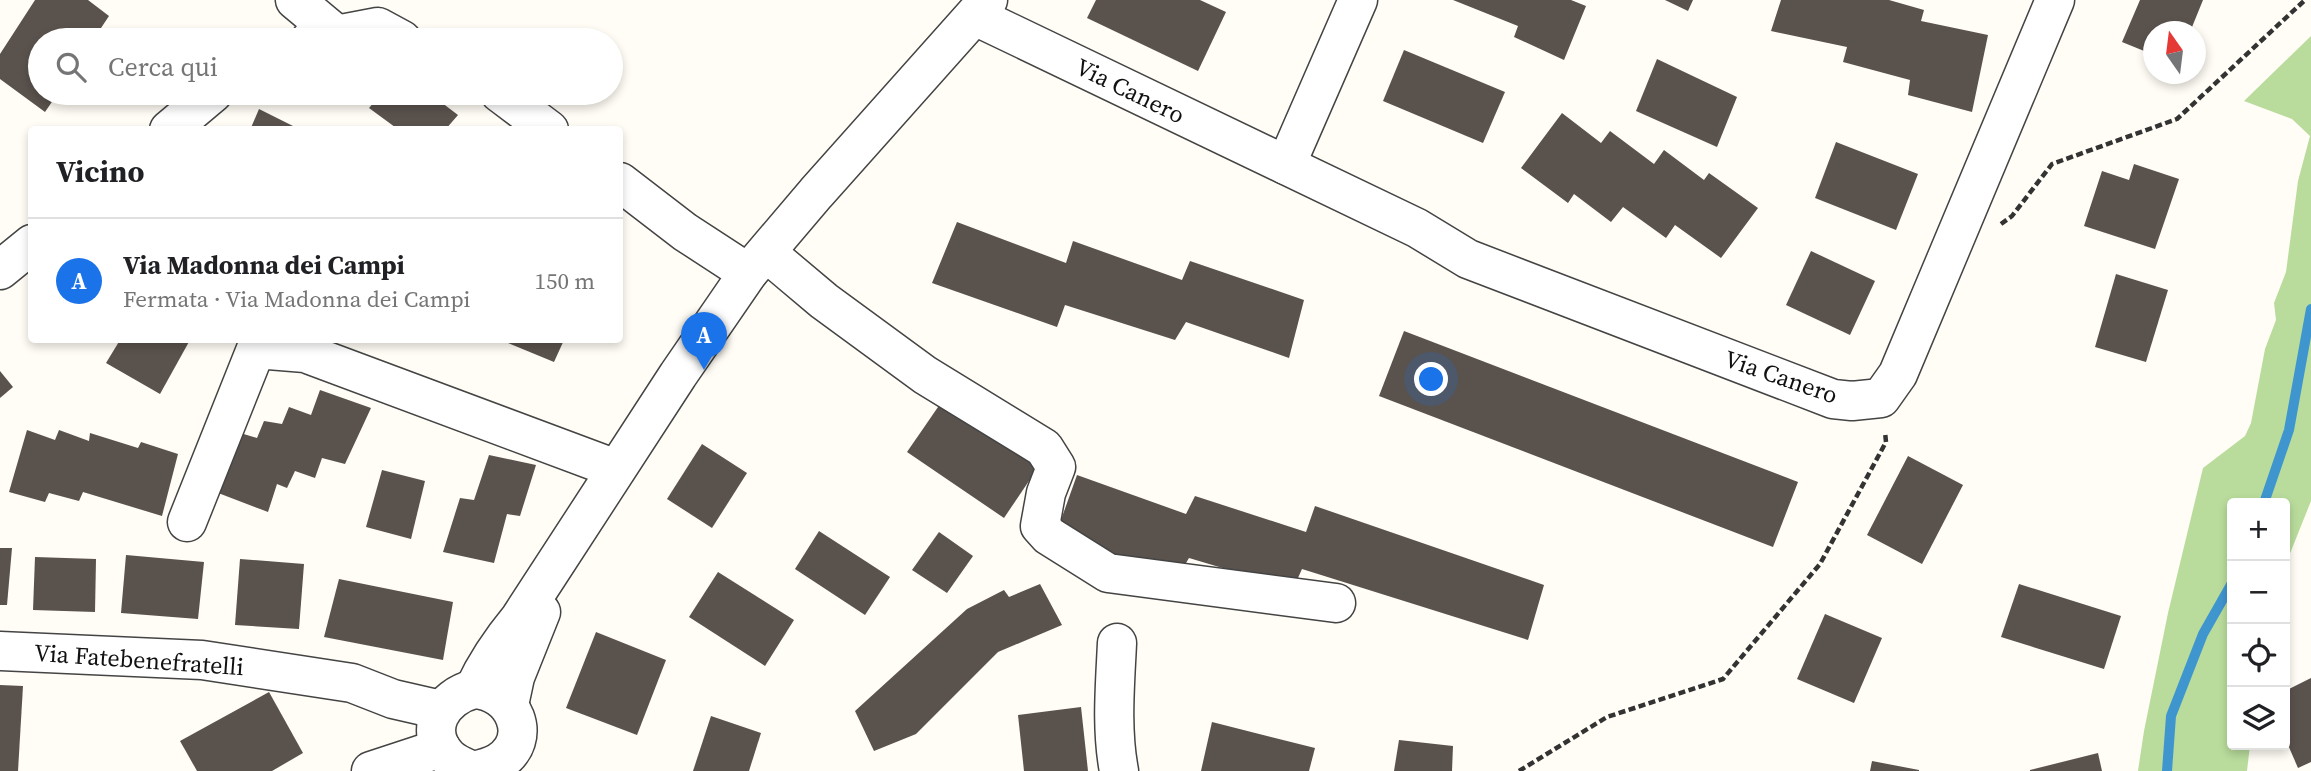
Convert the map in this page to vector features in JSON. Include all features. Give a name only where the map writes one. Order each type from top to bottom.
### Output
[{"type":"street","points":[[295,0],[316,28]]},
{"type":"street","points":[[1286,165],[1358,0]]},
{"type":"street","name":"Via Canero","points":[[982,8],[1286,165],[1417,229],[1468,259],[1833,399],[1852,401],[1881,398],[1898,374],[2055,0]]},
{"type":"street","points":[[474,689],[502,639],[520,618],[616,469],[758,263],[816,193],[982,8]]},
{"type":"street","points":[[174,126],[199,105]]},
{"type":"street","points":[[516,105],[544,126]]},
{"type":"street","points":[[623,184],[685,232],[758,263],[824,301],[925,375],[1044,448],[1056,467],[1046,493],[1040,526],[1049,536],[1108,573],[1336,603]]},
{"type":"street","points":[[0,270],[28,247]]},
{"type":"street","points":[[187,522],[256,349],[305,352],[616,469]]},
{"type":"street","points":[[509,705],[525,649],[568,545]]},
{"type":"street","points":[[1117,643],[1114,702],[1118,771]]},
{"type":"street","name":"Via Fatebenefratelli","points":[[0,651],[202,660],[352,683],[393,699],[441,710]]},
{"type":"street","points":[[487,690],[499,695],[509,705],[515,716],[525,757],[509,754],[488,769],[473,771],[450,759],[441,748],[437,723],[441,710],[449,699],[461,692],[487,690]]},
{"type":"street","points":[[372,771],[441,748]]},
{"type":"path","points":[[1992,231],[2012,216],[2052,164],[2177,119],[2305,0]]},
{"type":"path","points":[[1519,771],[1606,717],[1723,678],[1819,564],[1886,442]]},
{"type":"green space","points":[[2311,36],[2311,501],[2290,554],[2290,498],[2227,498],[2227,750],[2249,750],[2247,771],[2138,771],[2168,613],[2203,468],[2245,436],[2251,423],[2265,349],[2276,320],[2274,303],[2286,272],[2298,181],[2310,136],[2292,119],[2244,101]]},
{"type":"building","points":[[35,0],[88,0],[109,16],[101,28],[28,28],[28,100],[0,79],[0,54]]},
{"type":"building","points":[[1096,0],[1200,0],[1226,12],[1198,71],[1087,18]]},
{"type":"building","points":[[1453,0],[1571,0],[1586,6],[1564,60],[1514,37],[1518,26]]},
{"type":"building","points":[[1665,0],[1693,0],[1688,11]]},
{"type":"building","points":[[1781,0],[1889,0],[1924,10],[1921,21],[1988,35],[1972,112],[1908,95],[1910,80],[1843,62],[1847,47],[1771,31]]},
{"type":"building","points":[[2140,0],[2203,0],[2194,21],[2143,21],[2143,51],[2122,42]]},
{"type":"building","points":[[1404,50],[1505,92],[1483,143],[1383,101]]},
{"type":"building","points":[[1657,59],[1737,97],[1717,147],[1636,111]]},
{"type":"building","points":[[35,105],[50,105],[45,112]]},
{"type":"building","points":[[372,105],[445,105],[458,115],[448,126],[394,126],[369,108]]},
{"type":"building","points":[[259,109],[293,126],[252,126]]},
{"type":"building","points":[[1562,113],[1601,143],[1610,131],[1654,164],[1664,150],[1704,180],[1709,173],[1758,208],[1721,258],[1675,225],[1666,238],[1623,207],[1611,222],[1574,194],[1568,203],[1521,168]]},
{"type":"building","points":[[1836,142],[1918,174],[1896,230],[1815,198]]},
{"type":"building","points":[[2134,164],[2179,179],[2155,249],[2084,226],[2102,171],[2129,180]]},
{"type":"building","points":[[957,222],[1066,263],[1073,241],[1182,280],[1190,261],[1304,300],[1289,358],[1186,322],[1175,340],[1065,305],[1057,327],[932,283]]},
{"type":"building","points":[[1811,251],[1875,281],[1850,335],[1786,305]]},
{"type":"building","points":[[2116,274],[2168,290],[2146,362],[2095,347]]},
{"type":"building","points":[[1404,331],[1798,482],[1773,547],[1379,396]]},
{"type":"building","points":[[118,343],[188,343],[160,394],[106,363]]},
{"type":"building","points":[[508,343],[563,343],[554,362]]},
{"type":"building","points":[[0,371],[13,387],[0,398]]},
{"type":"building","points":[[320,390],[371,408],[345,464],[322,458],[315,478],[295,471],[287,488],[277,484],[268,512],[213,491],[237,432],[257,438],[264,421],[282,424],[289,407],[311,415]]},
{"type":"building","points":[[947,394],[1043,460],[1004,518],[907,452]]},
{"type":"building","points":[[27,430],[55,440],[59,430],[89,441],[90,433],[138,448],[141,442],[178,454],[162,516],[83,492],[79,501],[49,493],[45,502],[9,492]]},
{"type":"building","points":[[702,444],[747,473],[712,528],[667,499]]},
{"type":"building","points":[[489,455],[536,465],[520,516],[507,514],[494,563],[443,552],[460,498],[474,500]]},
{"type":"building","points":[[1908,456],[1963,485],[1922,564],[1867,535]]},
{"type":"building","points":[[382,470],[425,481],[411,539],[366,527]]},
{"type":"building","points":[[1077,475],[1186,514],[1195,496],[1306,532],[1315,506],[1544,585],[1528,640],[1302,569],[1293,589],[1189,558],[1177,578],[1056,534]]},
{"type":"building","points":[[819,531],[890,577],[865,615],[795,569]]},
{"type":"building","points":[[939,532],[973,556],[947,593],[912,570]]},
{"type":"building","points":[[0,548],[12,548],[7,605],[0,605]]},
{"type":"building","points":[[126,555],[204,562],[198,619],[121,613]]},
{"type":"building","points":[[35,557],[96,559],[95,612],[33,610]]},
{"type":"building","points":[[240,559],[304,564],[299,629],[235,625]]},
{"type":"building","points":[[718,572],[794,620],[765,666],[689,617]]},
{"type":"building","points":[[339,579],[453,602],[443,660],[324,637]]},
{"type":"building","points":[[1040,584],[1062,625],[998,652],[916,734],[874,751],[855,711],[967,609],[1004,590],[1009,597]]},
{"type":"building","points":[[2019,584],[2121,616],[2104,669],[2001,637]]},
{"type":"building","points":[[1825,614],[1882,638],[1854,703],[1797,679]]},
{"type":"building","points":[[596,632],[666,660],[637,735],[566,708]]},
{"type":"building","points":[[2311,678],[2311,762],[2298,768],[2290,750],[2290,688]]},
{"type":"building","points":[[0,685],[23,686],[18,771],[0,771]]},
{"type":"building","points":[[269,692],[303,753],[272,771],[197,771],[180,741]]},
{"type":"building","points":[[1081,707],[1088,771],[1024,771],[1018,715]]},
{"type":"building","points":[[711,716],[761,733],[749,771],[693,771]]},
{"type":"building","points":[[1212,722],[1315,748],[1309,771],[1201,771]]},
{"type":"building","points":[[1399,740],[1453,746],[1452,771],[1394,771]]},
{"type":"building","points":[[2098,753],[2102,771],[2030,771],[2030,770]]},
{"type":"building","points":[[1872,761],[1919,770],[1919,771],[1870,771]]},
{"type":"waterway","points":[[2266,498],[2289,430],[2311,309]]},
{"type":"waterway","points":[[2167,771],[2171,716],[2203,634],[2227,592]]},
{"type":"place","name":"Via Madonna dei Campi","points":[[704,370]]}]
